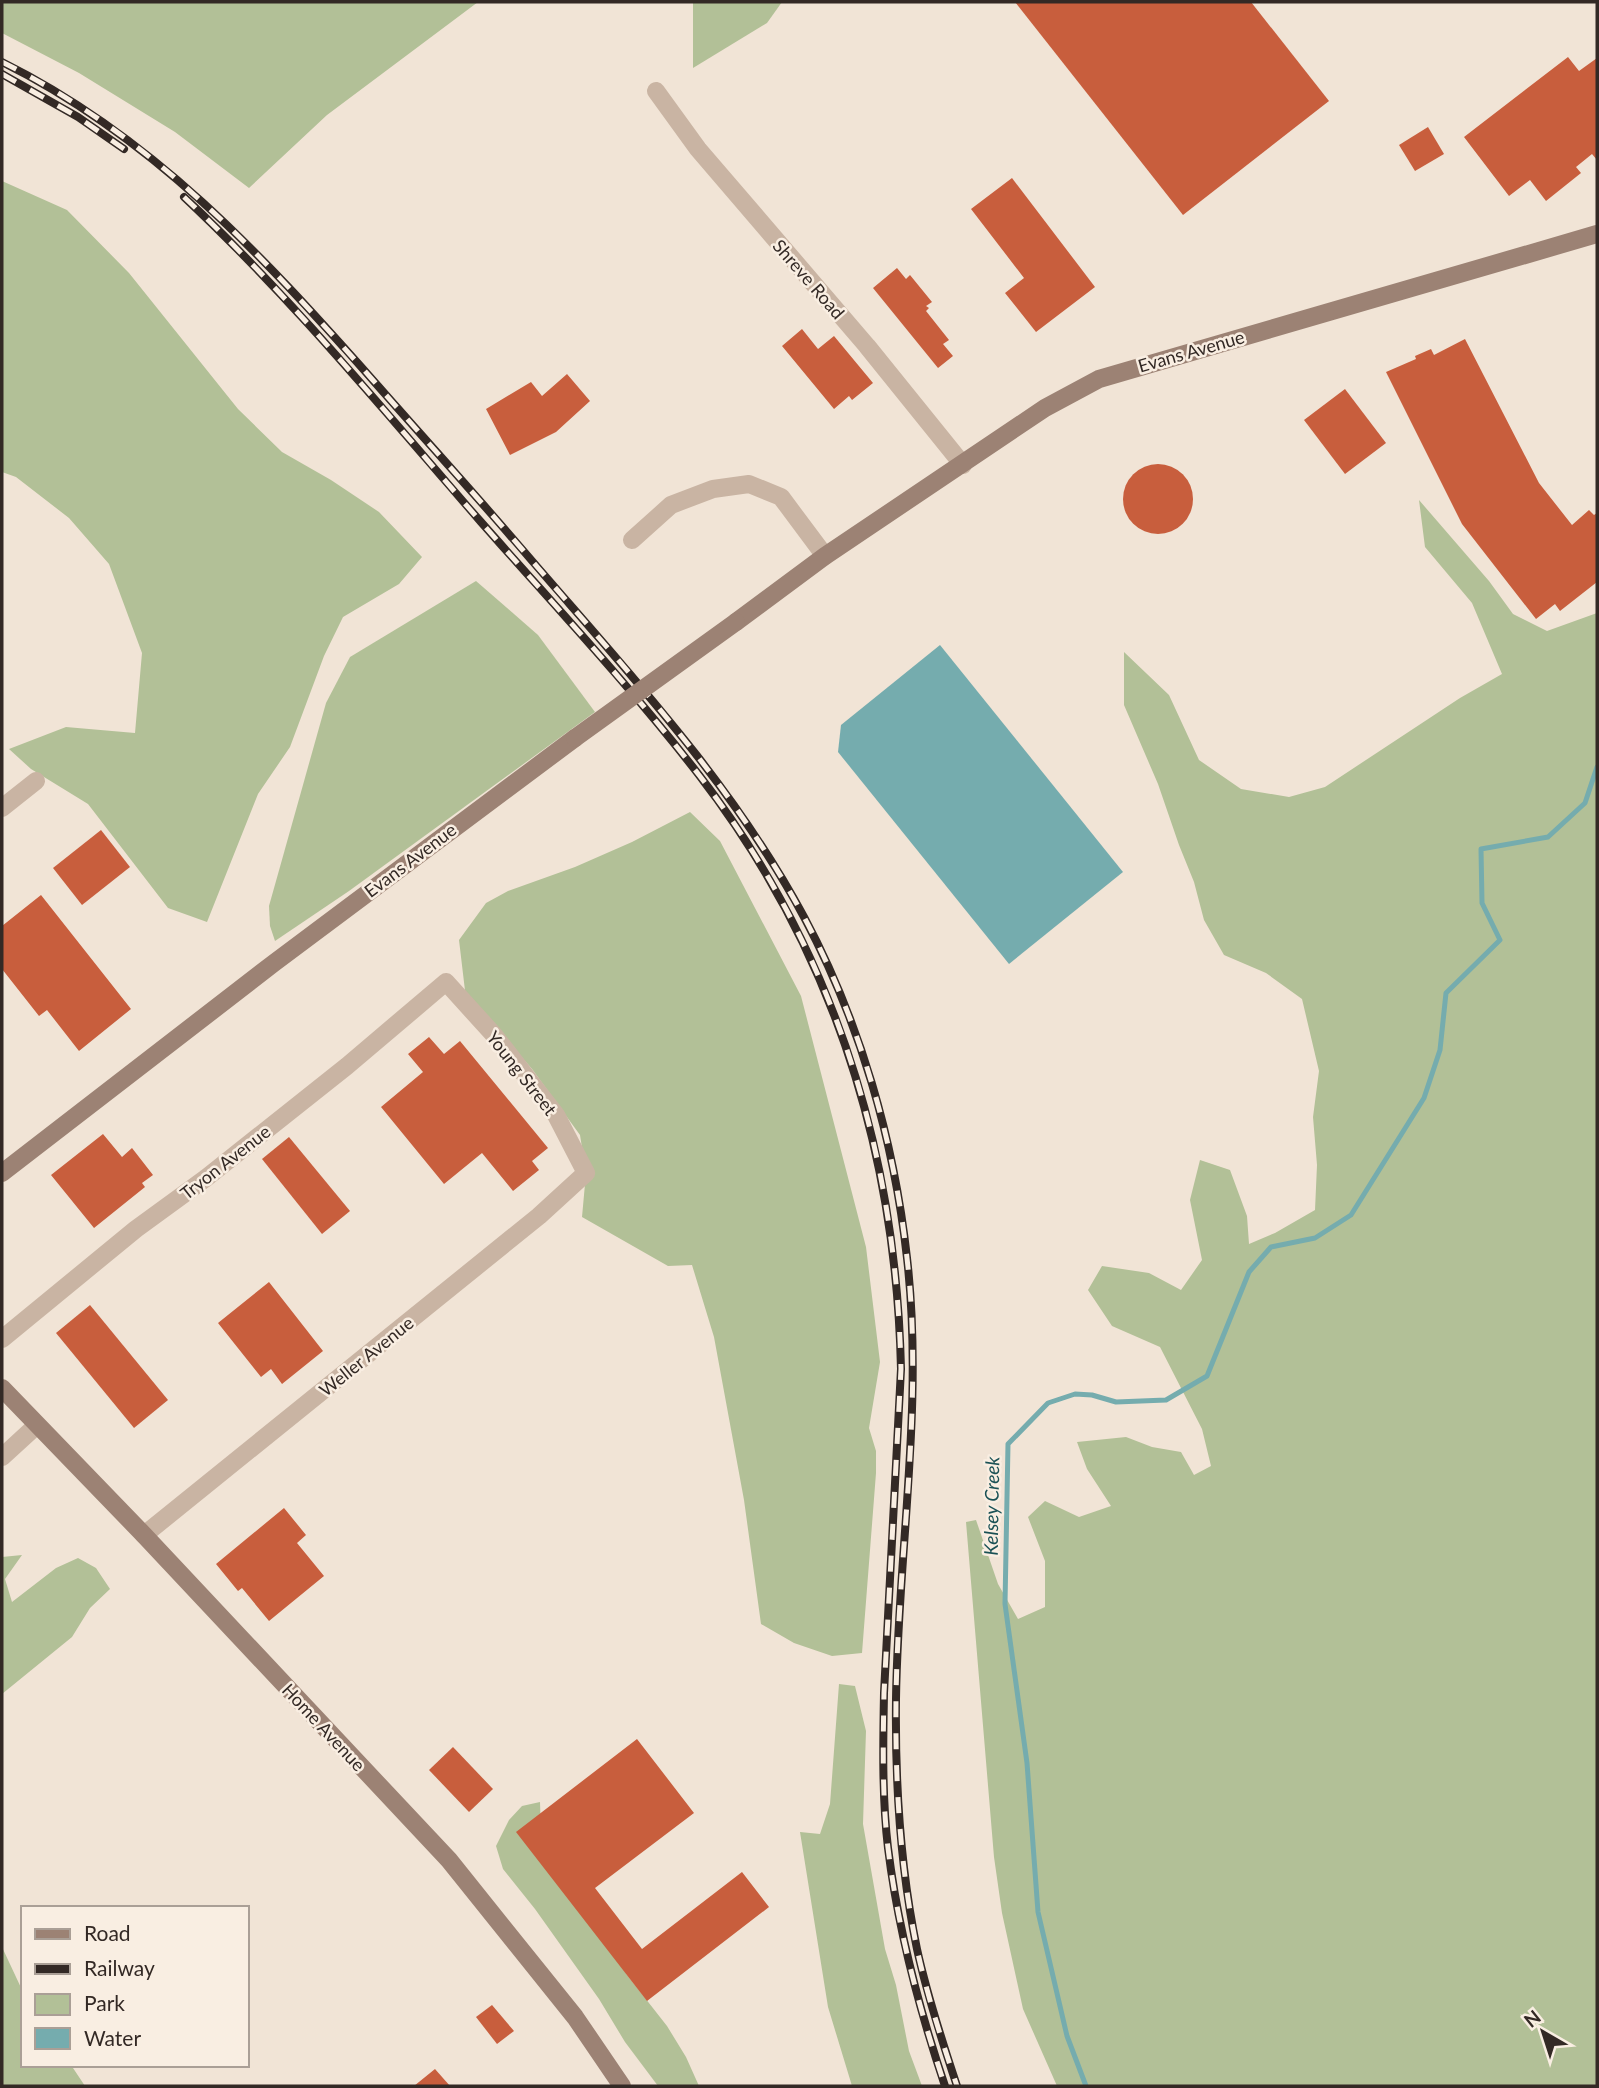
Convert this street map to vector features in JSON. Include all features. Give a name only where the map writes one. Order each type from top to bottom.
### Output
[{"type":"street","name":"Shreve Road","points":[[656,91],[698,149],[867,346],[963,465]]},
{"type":"street","name":"Evans Avenue","points":[[2,1173],[526,773],[825,556],[1045,408],[1099,379],[1597,234]]},
{"type":"street","points":[[632,540],[671,505],[713,489],[749,484],[781,497],[825,556]]},
{"type":"street","points":[[2,808],[36,781]]},
{"type":"street","name":"Young Street","points":[[446,982],[494,1035],[556,1115],[586,1173]]},
{"type":"street","name":"Tryon Avenue","points":[[2,1339],[136,1229],[206,1178],[347,1066],[446,982]]},
{"type":"street","name":"Weller Avenue","points":[[144,1535],[539,1216],[586,1173]]},
{"type":"street","name":"Home Avenue","points":[[2,1388],[449,1860],[575,2017],[622,2086]]},
{"type":"street","points":[[2,1457],[37,1425]]},
{"type":"green space","points":[[2,2],[478,2],[327,115],[249,188],[175,132],[79,73],[2,33]]},
{"type":"green space","points":[[693,2],[782,2],[767,23],[693,68]]},
{"type":"green space","points":[[2,181],[67,210],[129,273],[238,409],[282,452],[379,512],[422,557],[399,584],[343,617],[324,656],[290,747],[258,794],[207,922],[168,908],[88,804],[31,769],[9,749],[66,727],[135,733],[142,653],[109,564],[69,518],[16,477],[2,472]]},
{"type":"green space","points":[[1419,500],[1489,581],[1513,614],[1547,631],[1597,613],[1597,2086],[1057,2086],[1023,2009],[1002,1913],[994,1857],[966,1522],[976,1520],[998,1584],[1018,1619],[1045,1607],[1045,1561],[1028,1517],[1045,1501],[1079,1517],[1111,1506],[1087,1469],[1077,1442],[1126,1437],[1152,1447],[1181,1452],[1194,1475],[1211,1466],[1202,1429],[1160,1347],[1112,1326],[1088,1290],[1102,1266],[1149,1273],[1181,1290],[1202,1260],[1190,1200],[1200,1160],[1230,1170],[1247,1216],[1249,1244],[1275,1233],[1315,1210],[1317,1165],[1313,1117],[1319,1071],[1302,999],[1266,973],[1224,955],[1204,920],[1194,882],[1158,784],[1124,705],[1124,652],[1169,695],[1199,760],[1241,789],[1289,797],[1325,787],[1460,698],[1502,674],[1472,603],[1425,547]]},
{"type":"green space","points":[[476,581],[538,635],[595,712],[349,891],[275,941],[270,926],[269,906],[326,703],[350,657]]},
{"type":"green space","points":[[690,812],[720,841],[801,996],[866,1247],[880,1362],[869,1428],[876,1451],[876,1473],[862,1653],[832,1656],[794,1643],[761,1624],[744,1500],[714,1337],[692,1265],[668,1266],[582,1217],[586,1173],[580,1135],[532,1069],[491,1022],[466,999],[459,940],[486,903],[508,891],[575,867],[632,842]]},
{"type":"green space","points":[[22,1555],[5,1579],[12,1602],[56,1568],[78,1558],[96,1568],[110,1589],[90,1608],[72,1637],[2,1694],[2,1557]]},
{"type":"green space","points":[[839,1684],[855,1686],[866,1731],[863,1824],[885,1949],[896,1985],[909,2051],[922,2086],[852,2086],[828,2007],[800,1832],[820,1834],[830,1804]]},
{"type":"green space","points":[[540,1802],[541,1834],[627,1975],[667,2026],[686,2057],[699,2086],[658,2086],[535,1909],[503,1869],[496,1846],[509,1820],[522,1806]]},
{"type":"green space","points":[[2,1947],[21,1988],[21,2067],[72,2067],[85,2086],[2,2086]]},
{"type":"water","points":[[940,645],[1123,872],[1009,964],[838,752],[841,725]]},
{"type":"building","points":[[1015,2],[1251,2],[1329,101],[1183,215]]},
{"type":"building","points":[[1568,57],[1579,71],[1597,58],[1597,160],[1592,154],[1576,167],[1581,173],[1546,201],[1530,180],[1509,196],[1464,137]]},
{"type":"building","points":[[1428,127],[1444,154],[1415,171],[1399,145]]},
{"type":"building","points":[[1012,178],[1095,287],[1036,332],[1005,293],[1024,278],[971,209]]},
{"type":"building","points":[[897,268],[906,279],[910,275],[932,302],[926,306],[929,308],[926,311],[949,340],[943,344],[953,356],[938,368],[873,288]]},
{"type":"building","points":[[802,329],[818,349],[834,336],[873,383],[852,400],[849,396],[834,409],[782,346]]},
{"type":"building","points":[[1465,339],[1539,483],[1572,525],[1589,510],[1594,515],[1597,513],[1597,582],[1560,611],[1555,604],[1536,619],[1462,524],[1386,372],[1431,349],[1434,355]]},
{"type":"building","points":[[567,374],[590,401],[556,432],[510,455],[486,409],[531,382],[542,396]]},
{"type":"building","points":[[1345,389],[1386,443],[1345,474],[1304,420]]},
{"type":"building","points":[[1165,464],[1178,470],[1187,479],[1191,485],[1191,513],[1183,524],[1172,532],[1151,534],[1133,524],[1125,513],[1123,492],[1133,474],[1144,466]]},
{"type":"building","points":[[101,830],[130,867],[82,905],[53,868]]},
{"type":"building","points":[[41,895],[131,1009],[79,1051],[47,1010],[39,1016],[2,969],[2,926]]},
{"type":"building","points":[[429,1037],[444,1054],[460,1041],[548,1148],[532,1161],[539,1170],[513,1191],[482,1153],[444,1184],[381,1107],[423,1072],[408,1054]]},
{"type":"building","points":[[103,1134],[122,1157],[132,1148],[153,1175],[142,1183],[145,1187],[94,1228],[51,1175]]},
{"type":"building","points":[[289,1137],[350,1211],[322,1234],[262,1159]]},
{"type":"building","points":[[269,1282],[323,1351],[282,1384],[271,1369],[261,1377],[218,1323]]},
{"type":"building","points":[[90,1305],[168,1400],[134,1428],[56,1333]]},
{"type":"building","points":[[284,1508],[306,1535],[297,1543],[324,1576],[269,1621],[242,1588],[238,1591],[216,1564]]},
{"type":"building","points":[[637,1739],[694,1813],[595,1888],[642,1949],[742,1872],[769,1907],[647,2001],[516,1832]]},
{"type":"building","points":[[453,1747],[493,1789],[469,1812],[429,1770]]},
{"type":"building","points":[[492,2005],[514,2031],[497,2044],[476,2017]]},
{"type":"building","points":[[435,2069],[450,2086],[414,2086]]},
{"type":"waterway","name":"Kelsey Creek","points":[[1086,2086],[1067,2036],[1038,1912],[1027,1763],[1005,1604],[1008,1444],[1048,1403],[1075,1394],[1092,1395],[1116,1402],[1166,1400],[1207,1376],[1249,1272],[1271,1247],[1315,1238],[1351,1215],[1424,1098],[1440,1050],[1446,993],[1500,940],[1482,903],[1481,849],[1548,837],[1585,803],[1597,767]]},
{"type":"railway","points":[[2,62],[57,92],[156,162],[246,243],[330,332],[503,527],[673,725],[709,771],[775,866],[824,957],[842,998],[872,1083],[893,1170],[907,1258],[913,1368],[896,1699],[898,1793],[906,1887],[917,1949],[957,2086]]},
{"type":"railway","points":[[2,74],[78,117],[124,149]]},
{"type":"railway","points":[[184,197],[262,274],[337,356],[673,742],[746,842],[787,911],[821,982],[849,1055],[870,1131],[886,1208],[896,1287],[901,1369],[884,1693],[885,1809],[892,1878],[904,1939],[918,1998],[945,2086]]}]
